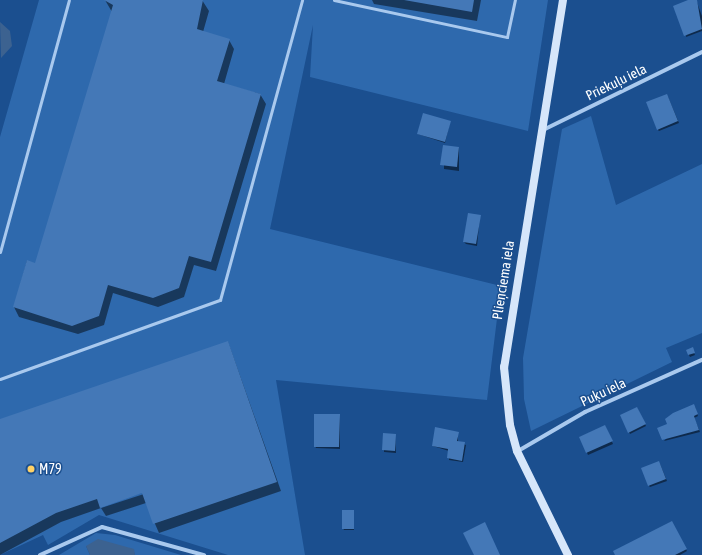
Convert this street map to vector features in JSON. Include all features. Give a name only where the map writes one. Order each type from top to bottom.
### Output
[{"type":"main road","name":"Plieņciema iela","points":[[563,0],[504,367],[510,425],[517,451],[568,555]]},
{"type":"street","name":"Priekuļu iela","points":[[541,131],[702,52]]},
{"type":"street","name":"Puķu iela","points":[[517,451],[585,412],[702,360]]},
{"type":"street","points":[[40,555],[102,526],[204,555]]},
{"type":"lane","points":[[0,252],[69,0]]},
{"type":"lane","points":[[0,379],[220,300],[302,0]]},
{"type":"lane","points":[[334,0],[507,37],[514,0]]},
{"type":"shaded area","points":[[39,0],[548,0],[528,131],[310,77],[313,25],[270,229],[501,286],[487,400],[276,380],[305,555],[228,555],[99,515],[48,545],[43,535],[0,555],[0,137]]},
{"type":"shaded area","points":[[0,22],[10,31],[12,46],[1,58]]},
{"type":"shaded area","points":[[591,116],[616,205],[702,164],[702,333],[666,348],[672,362],[531,431],[524,399],[523,358],[562,129]]},
{"type":"shaded area","points":[[96,533],[115,535],[181,555],[135,555],[133,549],[86,546],[90,555],[59,555]]},
{"type":"shaded area","points":[[98,539],[134,549],[135,555],[90,555],[86,546]]},
{"type":"building","points":[[104,0],[203,0],[197,29],[230,39],[217,81],[261,94],[211,262],[189,256],[179,288],[153,298],[108,285],[99,316],[72,326],[13,307],[27,260],[35,263],[113,5]]},
{"type":"building","points":[[404,0],[474,0],[472,12]]},
{"type":"building","points":[[688,0],[697,0],[702,29],[684,36],[673,6]]},
{"type":"building","points":[[667,94],[678,121],[657,130],[646,102]]},
{"type":"building","points":[[423,113],[451,121],[445,142],[417,134]]},
{"type":"building","points":[[443,145],[459,147],[457,167],[440,165]]},
{"type":"building","points":[[468,213],[481,215],[476,244],[463,242]]},
{"type":"building","points":[[228,341],[277,482],[153,524],[142,493],[100,508],[97,499],[56,513],[0,543],[0,419]]},
{"type":"building","points":[[693,347],[695,353],[688,355],[686,350]]},
{"type":"building","points":[[694,404],[698,414],[694,416],[699,430],[662,440],[657,428],[667,424],[665,419],[673,413]]},
{"type":"building","points":[[637,407],[646,424],[628,433],[620,415]]},
{"type":"building","points":[[314,414],[340,414],[339,447],[314,447]]},
{"type":"building","points":[[605,425],[613,441],[586,453],[579,437]]},
{"type":"building","points":[[435,427],[459,432],[457,441],[465,442],[462,461],[447,458],[448,449],[432,446]]},
{"type":"building","points":[[383,433],[396,434],[395,451],[382,450]]},
{"type":"building","points":[[659,461],[666,479],[648,486],[641,468]]},
{"type":"building","points":[[342,510],[354,510],[354,529],[342,529]]},
{"type":"building","points":[[672,521],[687,549],[675,555],[615,555],[613,551]]},
{"type":"building","points":[[485,522],[500,555],[474,555],[463,533]]},
{"type":"place","name":"M79","points":[[31,469]]}]
